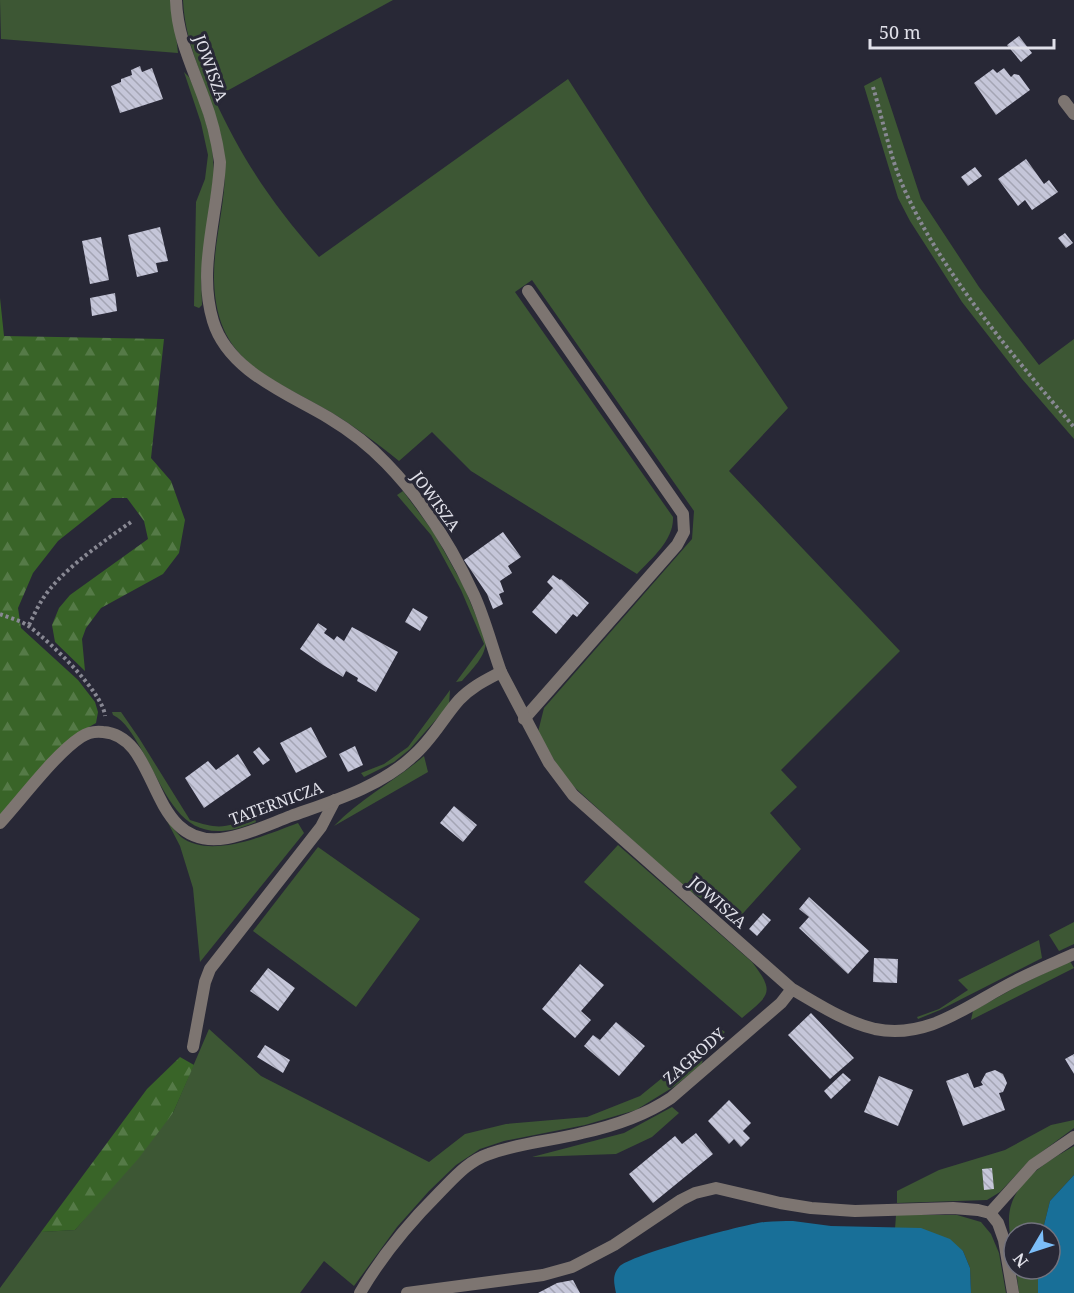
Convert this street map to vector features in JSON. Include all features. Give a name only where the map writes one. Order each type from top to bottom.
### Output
[{"type":"street","name":"JOWISZA","points":[[176,0],[180,32],[205,100],[218,144],[219,178],[207,285],[213,322],[222,341],[236,358],[266,383],[331,419],[387,463],[438,526],[475,596],[501,672],[524,719],[560,780],[579,801],[792,989]]},
{"type":"street","points":[[1064,101],[1074,114]]},
{"type":"street","points":[[524,719],[677,545],[684,532],[683,514],[677,504],[528,291]]},
{"type":"street","name":"TATERNICZA","points":[[107,732],[116,734],[132,748],[172,820],[189,834],[200,838],[219,839],[243,834],[335,800],[384,778],[400,768],[426,743],[471,689],[501,672]]},
{"type":"street","points":[[0,823],[61,755],[81,737],[107,732]]},
{"type":"street","points":[[194,1047],[205,982],[210,969],[321,827],[335,800]]},
{"type":"street","points":[[792,989],[854,1022],[875,1029],[911,1031],[930,1027],[1016,980],[1074,954]]},
{"type":"street","name":"ZAGRODY","points":[[360,1293],[399,1235],[470,1163],[506,1148],[582,1133],[653,1110],[671,1098],[781,1003],[792,989]]},
{"type":"street","points":[[990,1213],[1033,1165],[1074,1137]]},
{"type":"street","points":[[407,1293],[543,1275],[572,1267],[614,1245],[681,1200],[706,1189],[729,1190],[746,1196],[811,1208],[855,1211],[953,1208],[990,1213],[998,1223],[1004,1240],[1013,1293]]},
{"type":"path","points":[[873,87],[902,182],[927,233],[983,315],[1074,427]]},
{"type":"path","points":[[29,625],[42,599],[57,581],[95,548],[131,522]]},
{"type":"path","points":[[0,614],[29,625],[82,677],[100,699],[105,712],[107,732]]},
{"type":"green space","points":[[0,0],[172,0],[178,53],[1,39]]},
{"type":"green space","points":[[183,0],[393,0],[214,98],[236,142],[260,182],[319,257],[568,79],[648,203],[788,408],[729,471],[900,651],[781,770],[797,787],[770,813],[801,849],[736,921],[720,903],[702,899],[685,888],[572,785],[557,765],[538,732],[544,708],[692,539],[694,511],[532,280],[515,292],[673,517],[666,541],[637,574],[471,471],[432,432],[399,461],[329,411],[266,376],[249,363],[235,348],[224,330],[217,308],[214,264],[223,201],[224,153],[215,114],[189,39]]},
{"type":"green space","points":[[184,72],[189,77],[199,98],[212,145],[214,173],[201,276],[202,305],[199,308],[194,306],[196,202],[205,179],[208,155],[201,123]]},
{"type":"green space","points":[[881,77],[921,199],[979,287],[1039,365],[1074,339],[1074,439],[1022,379],[962,302],[910,221],[898,198],[864,86]]},
{"type":"green space","points":[[0,298],[4,336],[164,339],[151,458],[171,481],[185,520],[179,553],[163,574],[101,608],[86,628],[82,639],[85,671],[55,642],[52,625],[59,608],[70,595],[148,539],[144,521],[127,498],[112,498],[58,541],[33,573],[18,608],[21,628],[78,680],[95,702],[98,712],[96,723],[80,732],[0,815]]},
{"type":"green space","points":[[403,491],[434,533],[464,587],[486,640],[484,652],[462,681],[456,682],[484,644],[461,590],[431,535],[397,495]]},
{"type":"green space","points":[[450,690],[449,705],[410,749],[394,762],[364,777],[361,773],[384,764],[408,747]]},
{"type":"green space","points":[[112,712],[121,712],[190,820],[222,826],[254,816],[256,822],[231,830],[211,831],[195,826],[182,816],[171,802],[132,733]]},
{"type":"green space","points":[[424,756],[428,772],[334,826],[355,807]]},
{"type":"green space","points":[[166,819],[181,837],[193,843],[208,846],[240,843],[298,823],[304,833],[200,962],[193,888],[180,846]]},
{"type":"green space","points":[[618,845],[752,962],[760,972],[767,987],[766,993],[758,1004],[742,1018],[584,882]]},
{"type":"green space","points":[[318,847],[420,919],[356,1007],[253,931]]},
{"type":"green space","points":[[1074,922],[1074,944],[1059,951],[1049,935]]},
{"type":"green space","points":[[1039,940],[1042,958],[940,1010],[918,1019],[917,1017],[939,1009],[968,990],[958,980]]},
{"type":"green space","points":[[1070,961],[1074,968],[971,1020],[973,1011]]},
{"type":"green space","points":[[718,1027],[725,1032],[708,1048],[701,1065],[675,1086],[636,1110],[585,1125],[504,1141],[480,1149],[456,1165],[397,1227],[354,1286],[324,1261],[300,1293],[0,1293],[0,1288],[41,1232],[75,1230],[173,1113],[209,1029],[261,1076],[429,1162],[465,1134],[506,1124],[587,1117],[640,1096],[715,1035]]},
{"type":"green space","points":[[180,1057],[194,1065],[173,1113],[138,1159],[75,1230],[41,1232],[147,1089]]},
{"type":"green space","points":[[672,1107],[679,1113],[652,1137],[616,1154],[532,1157],[624,1133]]},
{"type":"green space","points":[[1074,1120],[1074,1128],[1028,1162],[1000,1192],[987,1200],[897,1203],[897,1191],[939,1170],[1005,1150],[1051,1125]]},
{"type":"green space","points":[[1074,1146],[1074,1175],[1050,1201],[1045,1221],[1009,1221],[1010,1208],[1022,1185],[1052,1159]]},
{"type":"green space","points":[[896,1215],[957,1215],[981,1222],[991,1234],[999,1253],[1002,1281],[1004,1281],[1006,1293],[971,1293],[970,1268],[963,1251],[895,1229]]},
{"type":"green space","points":[[1018,1281],[1038,1281],[1038,1293],[1019,1293]]},
{"type":"water","points":[[1074,1175],[1074,1293],[1038,1293],[1038,1281],[1062,1281],[1062,1221],[1045,1221],[1050,1201]]},
{"type":"water","points":[[793,1221],[831,1226],[921,1228],[950,1239],[963,1251],[970,1268],[971,1293],[616,1293],[614,1276],[619,1267],[644,1255],[735,1228],[765,1222]]},
{"type":"building","points":[[1019,36],[1032,53],[1021,62],[1007,45]]},
{"type":"building","points":[[140,66],[142,72],[152,68],[163,99],[120,113],[111,86],[132,75],[131,70]]},
{"type":"building","points":[[1004,68],[1011,77],[1014,74],[1019,75],[1030,90],[996,115],[974,83],[993,69],[997,73]]},
{"type":"building","points":[[1026,159],[1044,184],[1049,180],[1058,192],[1032,210],[1025,200],[1018,206],[998,179]]},
{"type":"building","points":[[975,167],[982,176],[968,186],[961,177]]},
{"type":"building","points":[[160,227],[168,261],[156,263],[158,272],[137,277],[128,235]]},
{"type":"building","points":[[1065,233],[1073,243],[1066,248],[1058,238]]},
{"type":"building","points":[[101,237],[109,280],[90,284],[82,241]]},
{"type":"building","points":[[115,293],[117,311],[92,316],[90,298]]},
{"type":"building","points":[[503,532],[521,557],[508,566],[512,573],[500,581],[504,592],[499,594],[503,604],[493,609],[487,594],[464,560]]},
{"type":"building","points":[[553,575],[589,603],[577,617],[573,614],[556,634],[532,612],[553,588],[547,582]]},
{"type":"building","points":[[413,608],[428,617],[420,631],[405,622]]},
{"type":"building","points":[[318,623],[327,629],[324,633],[334,640],[337,636],[344,641],[352,627],[398,652],[376,692],[357,681],[358,678],[346,671],[343,677],[300,649]]},
{"type":"building","points":[[311,727],[327,757],[296,773],[280,743]]},
{"type":"building","points":[[355,746],[363,765],[348,772],[339,754]]},
{"type":"building","points":[[259,747],[270,760],[263,765],[253,752]]},
{"type":"building","points":[[238,754],[251,775],[204,808],[185,778],[208,761],[216,770]]},
{"type":"building","points":[[454,806],[477,825],[463,842],[440,823]]},
{"type":"building","points":[[809,897],[869,951],[848,974],[799,928],[809,917],[799,909]]},
{"type":"building","points":[[763,913],[771,920],[757,936],[749,929]]},
{"type":"building","points":[[874,958],[898,959],[897,983],[873,982]]},
{"type":"building","points":[[580,964],[604,985],[581,1011],[591,1020],[575,1038],[542,1009]]},
{"type":"building","points":[[268,968],[295,988],[278,1011],[250,991]]},
{"type":"building","points":[[811,1013],[854,1058],[830,1079],[788,1035]]},
{"type":"building","points":[[616,1022],[645,1046],[619,1076],[584,1046],[593,1035],[600,1040]]},
{"type":"building","points":[[265,1045],[290,1060],[283,1073],[257,1057]]},
{"type":"building","points":[[1074,1054],[1074,1074],[1065,1059]]},
{"type":"building","points":[[995,1070],[1003,1074],[1007,1083],[1003,1092],[999,1093],[1005,1110],[963,1126],[946,1081],[968,1073],[974,1088],[983,1085],[981,1082],[986,1073]]},
{"type":"building","points":[[843,1073],[851,1080],[831,1099],[824,1091]]},
{"type":"building","points":[[879,1076],[913,1090],[898,1126],[864,1112]]},
{"type":"building","points":[[729,1100],[751,1123],[743,1131],[750,1138],[741,1147],[734,1139],[729,1144],[708,1121]]},
{"type":"building","points":[[696,1133],[713,1154],[653,1203],[629,1174],[675,1136],[682,1144]]},
{"type":"building","points":[[992,1168],[994,1189],[984,1190],[982,1169]]},
{"type":"building","points":[[573,1280],[580,1293],[538,1293],[557,1283]]}]
